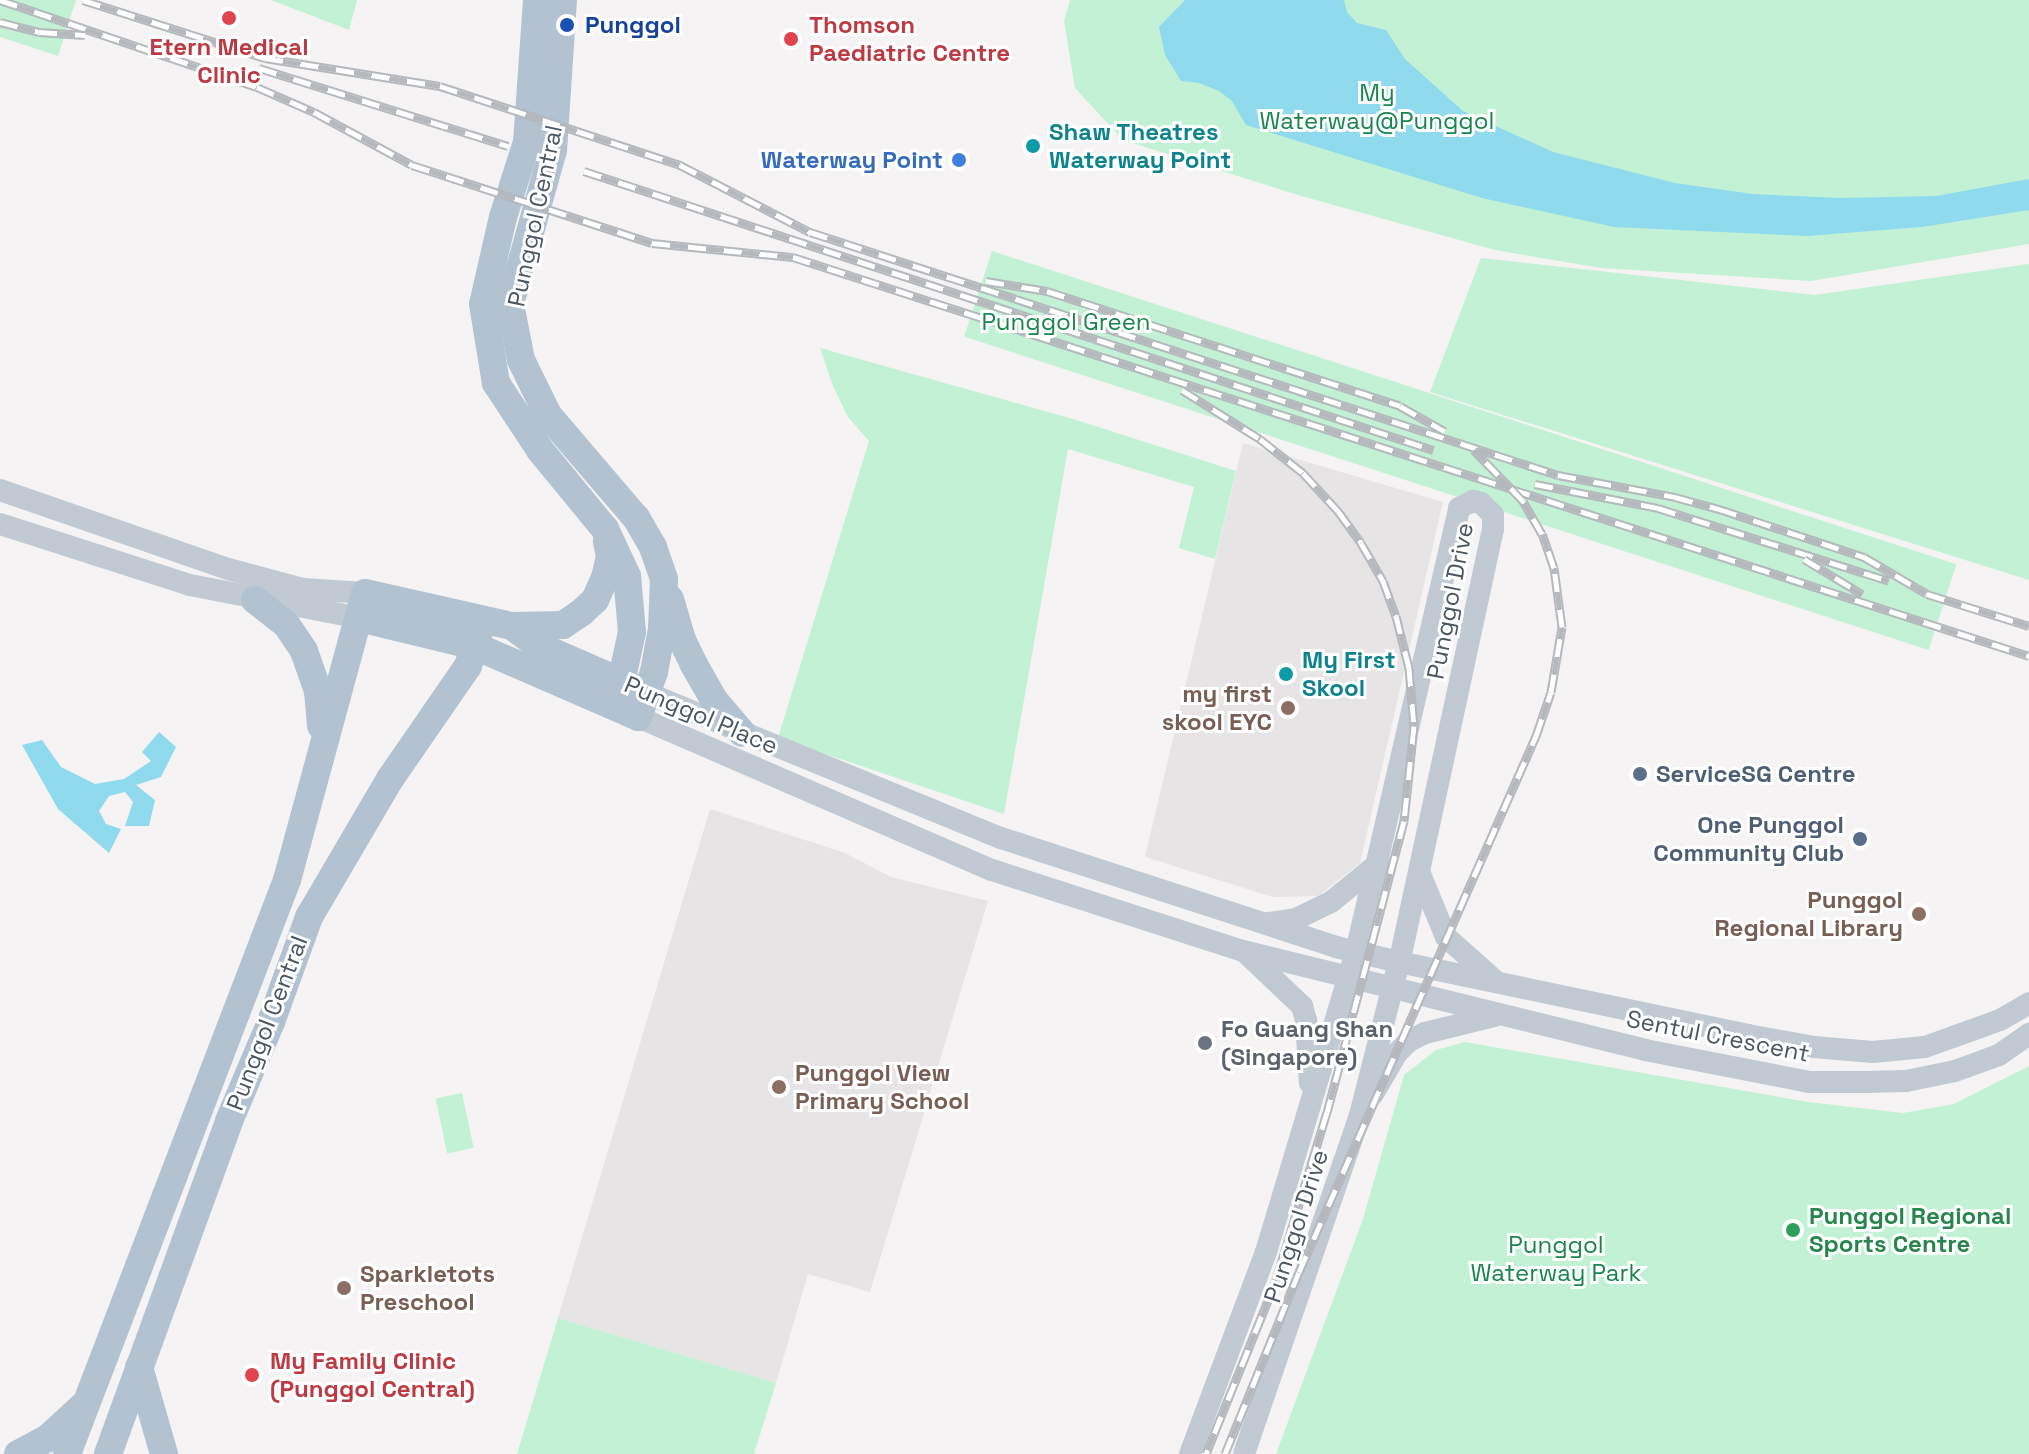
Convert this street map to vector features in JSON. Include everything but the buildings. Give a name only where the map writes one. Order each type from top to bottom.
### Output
[{"type":"main road","name":"Punggol Central","points":[[537,0],[527,142],[503,217],[483,304],[496,383],[540,450],[605,529],[627,576],[632,632],[631,700]]},
{"type":"main road","name":"Punggol Central","points":[[563,0],[553,150],[510,304],[521,360],[548,415],[636,518],[653,547],[664,579],[662,629],[631,700]]},
{"type":"main road","points":[[512,626],[563,625],[595,600],[610,557],[605,529]]},
{"type":"main road","points":[[664,579],[682,640],[693,663],[714,700],[742,733]]},
{"type":"main road","points":[[255,600],[286,624],[304,651],[318,691],[323,743]]},
{"type":"main road","name":"Punggol Central","points":[[67,1454],[287,880],[362,606]]},
{"type":"main road","name":"Punggol Place","points":[[362,606],[479,633],[631,700]]},
{"type":"main road","name":"Punggol Place","points":[[479,633],[512,626],[537,645],[631,700]]},
{"type":"main road","name":"Punggol Central","points":[[108,1454],[309,917],[335,866],[468,666],[479,633]]},
{"type":"main road","points":[[287,880],[303,859],[318,858],[335,866]]},
{"type":"main road","points":[[139,1367],[164,1454]]},
{"type":"main road","points":[[18,1454],[48,1438],[90,1399]]},
{"type":"street","name":"Punggol Place","points":[[0,490],[228,569],[362,606]]},
{"type":"street","name":"Punggol Drive","points":[[1190,1454],[1266,1252],[1356,952],[1459,508],[1473,501],[1481,503],[1493,515],[1493,529],[1399,962],[1360,1115],[1244,1454]]},
{"type":"street","name":"Punggol Place","points":[[0,524],[190,585],[255,600],[362,606]]},
{"type":"street","name":"Punggol Place","points":[[631,700],[742,733],[1001,838],[1356,952],[1399,962]]},
{"type":"street","name":"Punggol Place","points":[[631,700],[992,870],[1243,951],[1392,989]]},
{"type":"street","points":[[1264,923],[1296,919],[1331,902],[1379,863]]},
{"type":"street","points":[[1420,873],[1446,937],[1494,980]]},
{"type":"street","points":[[1243,951],[1302,1006],[1306,1020],[1310,1097]]},
{"type":"street","name":"Sentul Crescent","points":[[1399,962],[1761,1038],[1873,1052],[1925,1047],[2000,1020],[2029,1003]]},
{"type":"street","name":"Sentul Crescent","points":[[1392,989],[1645,1050],[1809,1082],[1906,1081],[1955,1071],[1999,1055],[2029,1034]]},
{"type":"street","points":[[1360,1115],[1397,1053],[1409,1041],[1425,1033],[1500,1015]]},
{"type":"shaded area","name":"my first skool EYC","points":[[1243,443],[1443,502],[1360,863],[1318,896],[1273,897],[1145,857]]},
{"type":"shaded area","name":"Punggol View Primary School","points":[[710,809],[845,853],[891,877],[988,901],[870,1292],[808,1274],[776,1383],[558,1318]]},
{"type":"green space","points":[[0,0],[76,0],[58,56],[0,37]]},
{"type":"green space","points":[[271,0],[357,0],[349,30]]},
{"type":"green space","name":"My Waterway@Punggol","points":[[1070,0],[2029,0],[2029,244],[1811,281],[1601,268],[1495,250],[1298,195],[1123,140],[1075,88],[1064,21]]},
{"type":"green space","name":"Punggol Green","points":[[992,251],[1956,564],[1929,650],[964,337]]},
{"type":"green space","points":[[1481,258],[1815,295],[2029,264],[2029,580],[1430,392]]},
{"type":"green space","points":[[820,348],[1073,419],[1236,471],[1215,559],[1179,548],[1194,487],[1068,449],[1004,814],[778,738],[869,441],[848,417]]},
{"type":"green space","name":"Punggol Waterway Park","points":[[1465,1042],[1808,1102],[1903,1113],[1954,1104],[2029,1066],[2029,1454],[1276,1454],[1363,1219],[1404,1075],[1436,1050]]},
{"type":"green space","points":[[462,1093],[474,1148],[447,1153],[436,1099]]},
{"type":"green space","points":[[558,1318],[776,1383],[754,1454],[517,1454]]},
{"type":"water","points":[[1185,0],[1344,0],[1347,12],[1357,23],[1386,30],[1405,59],[1463,111],[1553,152],[1675,183],[1753,194],[1840,198],[1936,196],[2029,179],[2029,210],[1922,227],[1807,236],[1614,227],[1482,198],[1246,125],[1232,101],[1219,91],[1199,83],[1181,81],[1165,55],[1159,27]]},
{"type":"water","points":[[159,732],[176,747],[161,777],[136,785],[155,800],[149,826],[125,826],[133,802],[125,792],[109,796],[99,811],[106,824],[121,829],[109,853],[58,809],[22,745],[42,740],[61,767],[95,784],[124,779],[151,761],[142,752]]},
{"type":"railway","points":[[0,0],[257,87],[314,112],[412,165],[652,243],[793,257],[2029,656]]},
{"type":"railway","points":[[83,0],[265,58],[440,86],[680,165],[810,232],[1558,475],[1675,497],[1719,509],[1864,557],[1927,594],[2029,626]]},
{"type":"railway","points":[[0,22],[39,32],[85,35]]},
{"type":"railway","points":[[259,68],[508,146]]},
{"type":"railway","points":[[584,171],[1433,450]]},
{"type":"railway","points":[[986,281],[1047,291],[1400,406],[1444,431]]},
{"type":"railway","points":[[1182,390],[1260,439],[1303,473],[1338,511],[1361,543],[1383,581],[1396,616],[1409,668],[1414,726],[1404,821],[1327,1112],[1275,1283],[1206,1454]]},
{"type":"railway","points":[[1225,1454],[1299,1272],[1536,736],[1551,692],[1562,627],[1554,568],[1542,534],[1523,501],[1474,450]]},
{"type":"railway","points":[[1535,484],[1658,508],[1889,581]]},
{"type":"railway","points":[[1804,559],[1862,594]]},
{"type":"place","name":"Etern Medical Clinic","points":[[229,18]]},
{"type":"place","name":"Punggol","points":[[567,25]]},
{"type":"place","name":"Thomson Paediatric Centre","points":[[791,39]]},
{"type":"place","name":"Shaw Theatres Waterway Point","points":[[1033,146]]},
{"type":"place","name":"Waterway Point","points":[[959,160]]},
{"type":"place","name":"My First Skool","points":[[1286,674]]},
{"type":"place","name":"my first skool EYC","points":[[1288,708]]},
{"type":"place","name":"ServiceSG Centre","points":[[1640,774]]},
{"type":"place","name":"One Punggol Community Club","points":[[1860,839]]},
{"type":"place","name":"Punggol Regional Library","points":[[1919,914]]},
{"type":"place","name":"Fo Guang Shan (Singapore)","points":[[1205,1043]]},
{"type":"place","name":"Punggol View Primary School","points":[[779,1087]]},
{"type":"place","name":"Punggol Regional Sports Centre","points":[[1793,1230]]},
{"type":"place","name":"Sparkletots Preschool","points":[[344,1288]]},
{"type":"place","name":"My Family Clinic (Punggol Central)","points":[[252,1375]]}]
